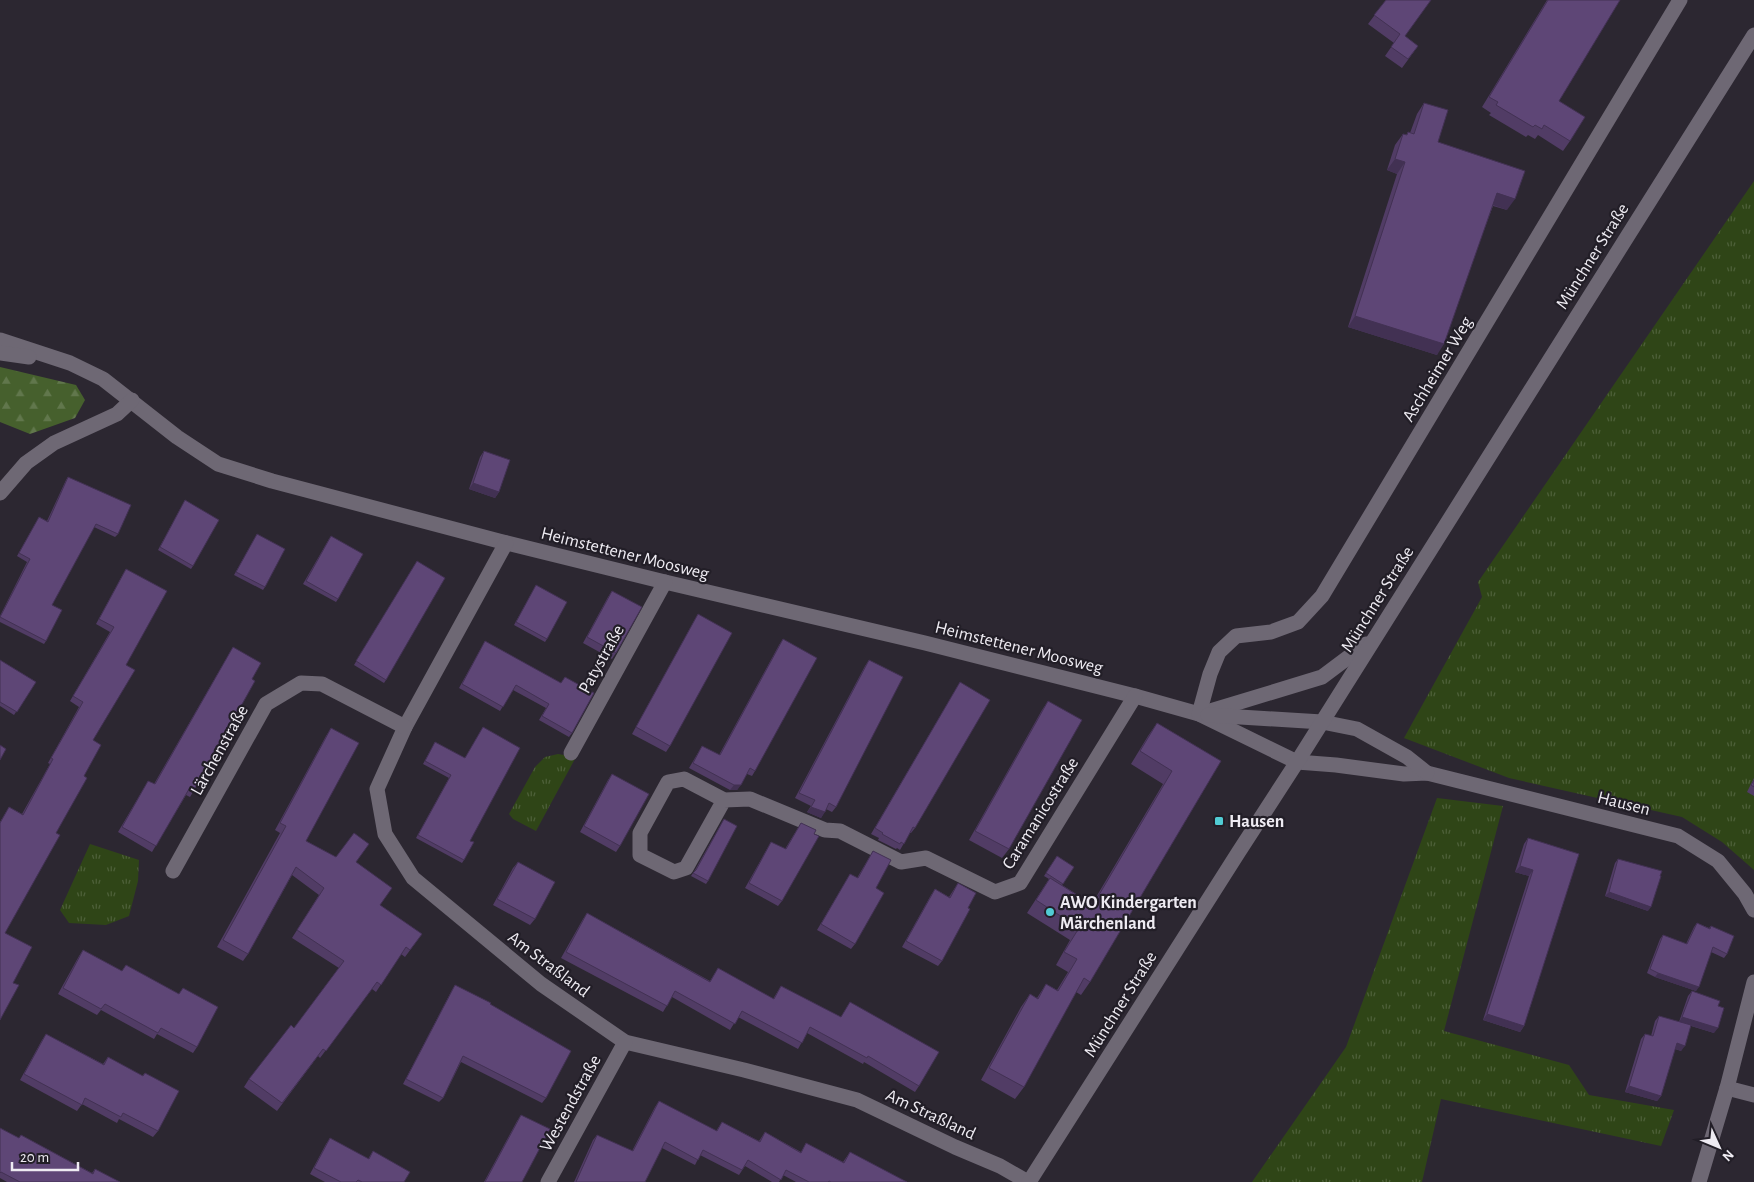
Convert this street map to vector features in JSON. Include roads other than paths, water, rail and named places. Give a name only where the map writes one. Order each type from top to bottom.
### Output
[{"type":"street","name":"Aschheimer Weg","points":[[1199,714],[1210,674],[1219,652],[1236,636],[1271,632],[1298,622],[1322,596],[1680,0]]},
{"type":"street","name":"Münchner Straße","points":[[1029,1182],[1297,762],[1754,35]]},
{"type":"street","name":"Heimstettener Moosweg","points":[[0,340],[70,363],[103,379],[177,437],[218,464],[272,481],[506,543],[926,643],[1135,696],[1199,714],[1297,762]]},
{"type":"street","name":"Heimstettener Moosweg","points":[[0,353],[70,363]]},
{"type":"street","points":[[0,492],[26,463],[54,443],[117,414],[132,400]]},
{"type":"street","name":"Am Straßland","points":[[506,543],[405,726],[377,789],[385,834],[413,878],[541,984],[625,1042],[744,1070],[857,1100],[955,1147],[1000,1166],[1029,1182]]},
{"type":"street","name":"Patystraße","points":[[571,754],[665,582]]},
{"type":"street","points":[[1199,714],[1322,677],[1374,638]]},
{"type":"street","name":"Lärchenstraße","points":[[173,871],[266,704],[300,683],[322,684],[405,726]]},
{"type":"street","name":"Caramanicostraße","points":[[724,800],[686,868],[674,872],[640,855],[640,833],[668,782],[684,779],[724,800],[750,799],[825,830],[840,831],[901,862],[926,858],[994,892],[1020,883],[1135,696]]},
{"type":"street","name":"Heimstettener Moosweg","points":[[1199,714],[1322,722]]},
{"type":"street","name":"Hausen","points":[[1322,722],[1357,729],[1407,757],[1427,773]]},
{"type":"street","name":"Hausen","points":[[1297,762],[1404,774],[1427,773],[1678,836],[1718,861],[1745,894],[1754,910]]},
{"type":"street","points":[[1699,1182],[1727,1088],[1754,982]]},
{"type":"street","name":"Westendstraße","points":[[548,1182],[625,1042]]},
{"type":"street","points":[[1727,1088],[1754,1095]]},
{"type":"place","name":"Hausen","points":[[1219,821]]},
{"type":"place","name":"AWO Kindergarten Märchenland","points":[[1050,912]]}]
